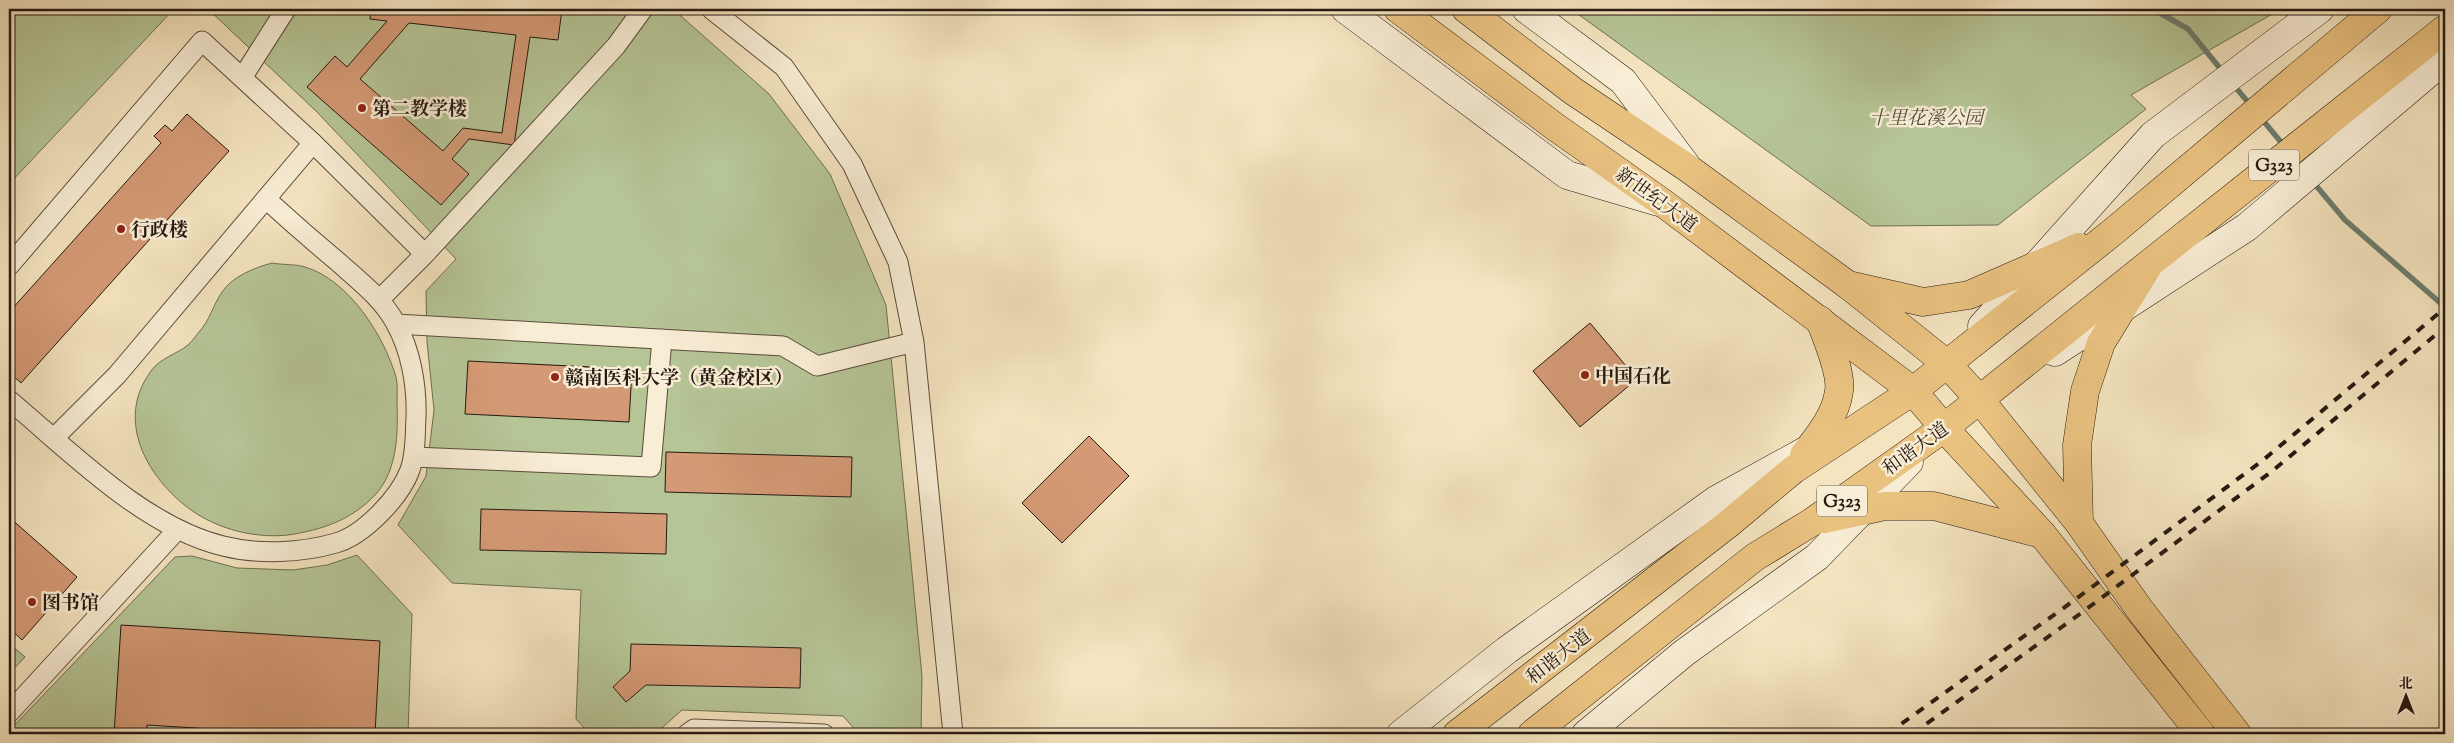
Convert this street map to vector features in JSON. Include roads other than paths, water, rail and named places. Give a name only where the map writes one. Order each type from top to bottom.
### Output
[{"type":"main road","name":"新世纪大道","points":[[1398,9],[1554,126],[1663,203],[1914,391],[1944,428],[2042,534],[2201,734]]},
{"type":"main road","points":[[1466,9],[1573,91],[1689,169],[1848,285],[1947,364],[1980,400],[2080,523],[2140,610],[2237,734]]},
{"type":"main road","name":"G323","points":[[1947,364],[2114,231],[2378,9]]},
{"type":"main road","name":"G323","points":[[2150,263],[2445,28]]},
{"type":"main road","points":[[1848,285],[1923,302],[1969,295],[2114,231]]},
{"type":"main road","points":[[2080,523],[2078,445],[2085,391],[2101,343],[2150,263]]},
{"type":"main road","name":"和谐大道","points":[[1532,734],[1755,557],[1812,522],[1944,428],[2150,263]]},
{"type":"main road","points":[[1793,470],[1828,422],[1840,390],[1834,358],[1820,320]]},
{"type":"main road","name":"和谐大道","points":[[1457,734],[1727,525],[1793,470],[1914,391],[1947,364]]},
{"type":"main road","points":[[1812,522],[1885,506],[1934,506],[2042,534]]},
{"type":"street","points":[[242,78],[286,9]]},
{"type":"street","points":[[380,299],[425,254],[616,46],[643,9]]},
{"type":"street","points":[[711,9],[784,66],[852,164],[898,262],[914,342],[953,734]]},
{"type":"street","points":[[1345,9],[1567,175],[1663,203]]},
{"type":"street","points":[[1526,9],[1622,81],[1689,169]]},
{"type":"street","points":[[1947,364],[2153,135],[2320,9]]},
{"type":"street","points":[[9,266],[202,41],[313,143],[425,254]]},
{"type":"street","points":[[1980,400],[2248,227],[2436,67]]},
{"type":"street","points":[[54,438],[117,375],[313,143]]},
{"type":"street","points":[[9,400],[106,482],[177,530],[223,546],[257,551],[293,551],[338,542],[363,527],[383,511],[399,491],[410,470],[413,457],[416,407],[412,368],[396,324],[380,299],[266,200]]},
{"type":"street","points":[[396,324],[784,346],[817,366],[914,342]]},
{"type":"street","points":[[413,457],[651,467],[662,339]]},
{"type":"street","points":[[1401,734],[1507,650],[1716,500],[1914,391]]},
{"type":"street","points":[[1586,734],[1684,653],[1817,557],[1859,511],[1944,428]]},
{"type":"street","points":[[9,713],[177,530]]},
{"type":"street","points":[[688,734],[694,729],[824,734]]},
{"type":"waterway","points":[[2153,9],[2188,29],[2223,72]]},
{"type":"waterway","points":[[2232,83],[2252,107]]},
{"type":"waterway","points":[[2261,118],[2285,147]]},
{"type":"waterway","points":[[2313,182],[2345,220],[2445,307]]},
{"type":"railway","points":[[1887,734],[2065,607],[2262,461],[2445,308]]},
{"type":"railway","points":[[1912,734],[2073,619],[2271,472],[2445,327]]},
{"type":"place","name":"第二教学楼","points":[[362,108]]},
{"type":"place","name":"行政楼","points":[[121,229]]},
{"type":"place","name":"中国石化","points":[[1585,375]]},
{"type":"place","name":"赣南医科大学（黄金校区）","points":[[555,377]]},
{"type":"place","name":"图书馆","points":[[32,602]]},
{"type":"park label","name":"十里花溪公园","points":[[1926,117]]}]
